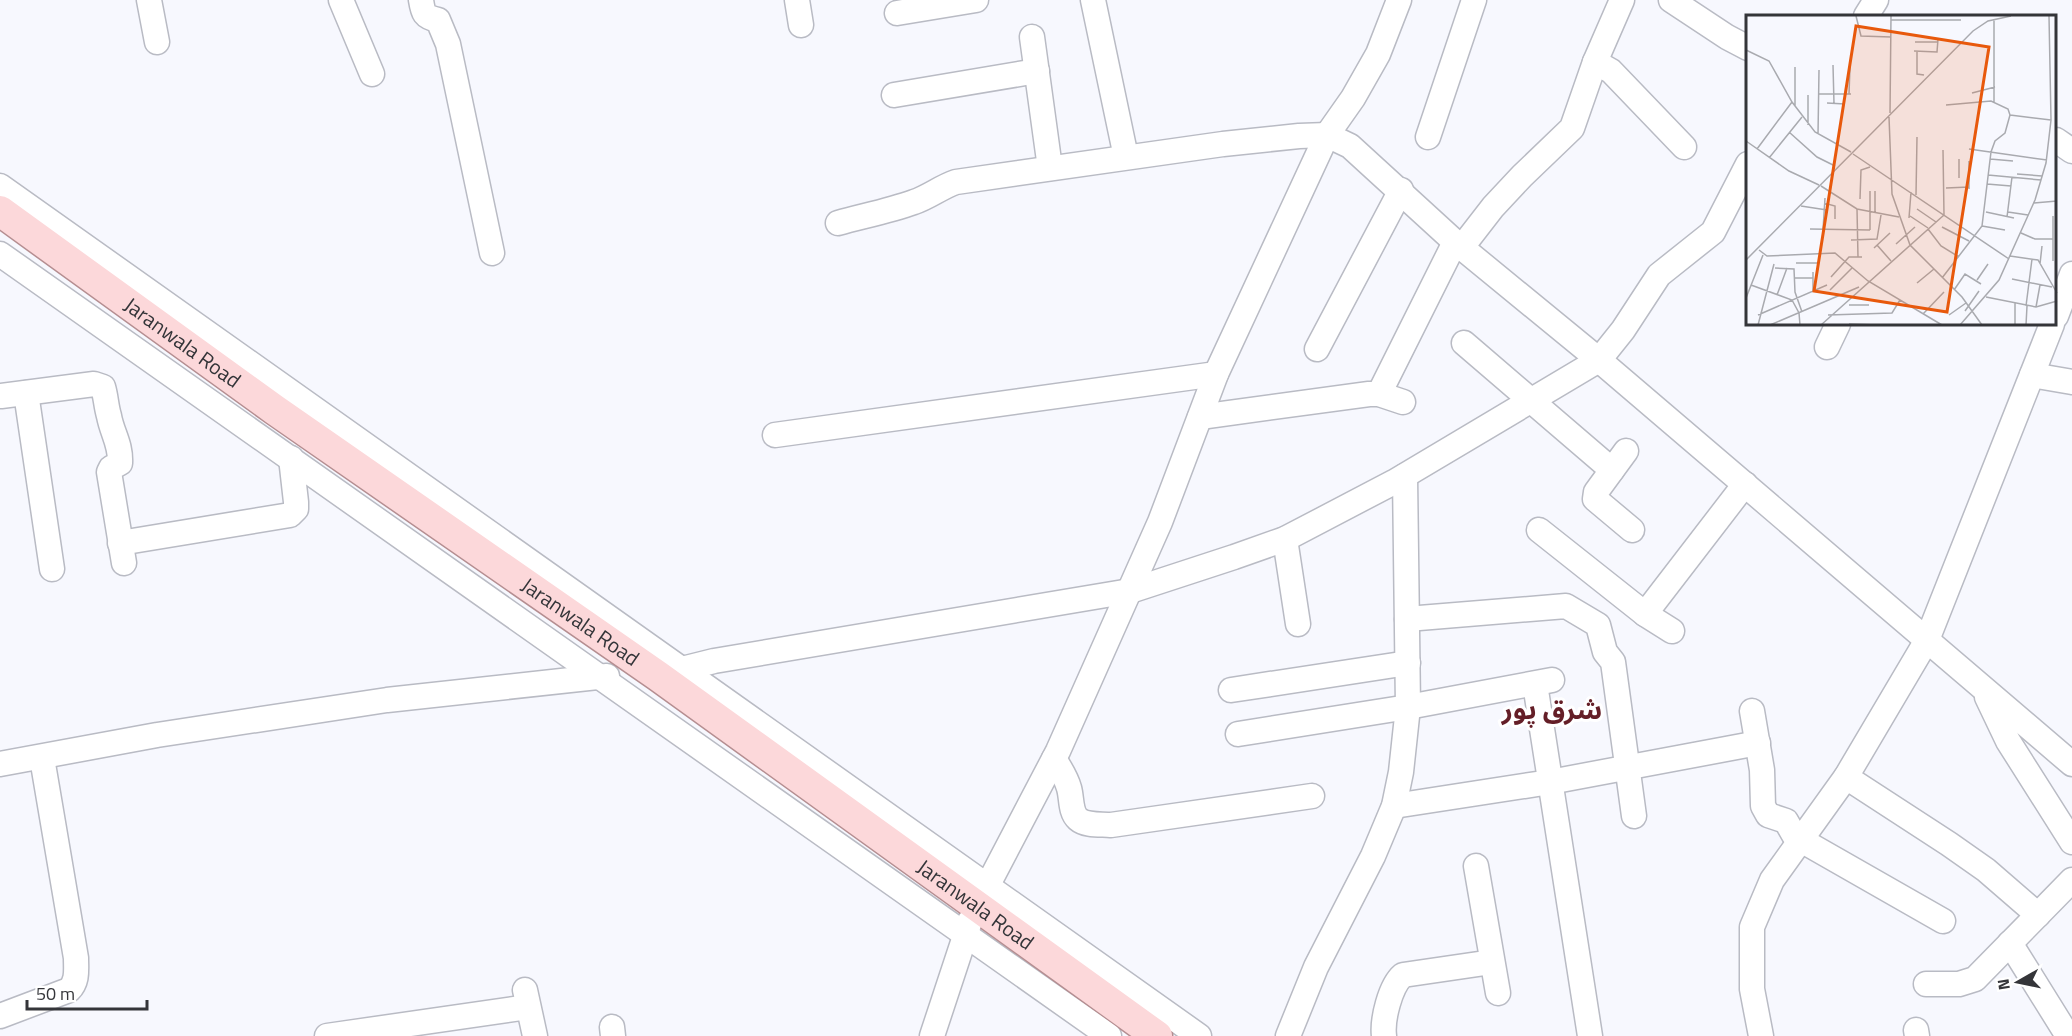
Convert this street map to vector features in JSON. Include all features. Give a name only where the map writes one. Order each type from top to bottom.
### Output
[{"type":"main road","name":"Jaranwala Road","points":[[0,211],[284,417],[669,672],[1130,1036]]},
{"type":"main road","name":"Jaranwala Road","points":[[0,233],[610,675],[974,913],[1157,1036]]},
{"type":"street","points":[[149,0],[158,42]]},
{"type":"street","points":[[341,0],[372,74]]},
{"type":"street","points":[[421,0],[423,13],[429,18],[438,20],[448,44],[492,253]]},
{"type":"street","points":[[797,0],[801,25]]},
{"type":"street","points":[[897,13],[976,0]]},
{"type":"street","points":[[1093,0],[1126,157]]},
{"type":"street","points":[[932,1036],[974,913],[1054,759],[1130,591],[1160,522],[1216,374],[1327,135],[1353,98],[1378,54],[1399,0]]},
{"type":"street","points":[[1428,137],[1474,0]]},
{"type":"street","points":[[1379,394],[1459,244],[1522,176],[1572,128],[1595,62],[1622,0]]},
{"type":"street","points":[[1671,0],[1746,47]]},
{"type":"street","points":[[1867,15],[1876,0]]},
{"type":"street","points":[[1032,38],[1050,168]]},
{"type":"street","points":[[1595,62],[1611,71],[1684,147]]},
{"type":"street","points":[[894,95],[1037,71]]},
{"type":"street","points":[[837,223],[912,203],[956,182],[1223,144],[1327,135],[1350,146],[1459,244],[1599,360],[2072,764]]},
{"type":"street","points":[[2057,141],[2072,152]]},
{"type":"street","points":[[0,186],[669,672],[714,661],[1130,591],[1285,538],[1405,476],[1599,360],[1623,330],[1659,275],[1713,232],[1746,168]]},
{"type":"street","points":[[1317,349],[1401,190]]},
{"type":"street","points":[[0,254],[291,458],[610,675]]},
{"type":"street","points":[[2057,311],[2072,274]]},
{"type":"street","points":[[1827,347],[1837,326]]},
{"type":"street","points":[[1761,1036],[1752,989],[1752,927],[1772,880],[1846,777],[1928,640],[2051,326]]},
{"type":"street","points":[[1464,343],[1612,470]]},
{"type":"street","points":[[775,435],[1216,374]]},
{"type":"street","points":[[2032,375],[2072,382]]},
{"type":"street","points":[[1,396],[94,384],[103,387],[121,458],[120,463],[111,468],[109,472],[122,553],[290,515],[296,509],[291,458]]},
{"type":"street","points":[[26,393],[52,569]]},
{"type":"street","points":[[1200,417],[1379,394],[1403,402]]},
{"type":"street","points":[[1626,451],[1596,492],[1595,499],[1632,530]]},
{"type":"street","points":[[1288,1036],[1316,967],[1373,856],[1394,806],[1401,772],[1408,707],[1405,476]]},
{"type":"street","points":[[1645,614],[1745,484]]},
{"type":"street","points":[[1539,530],[1645,614],[1672,631]]},
{"type":"street","points":[[1285,538],[1298,624]]},
{"type":"street","points":[[1407,619],[1560,606],[1570,607],[1595,622],[1600,630],[1605,652],[1613,663],[1634,816]]},
{"type":"street","points":[[1231,690],[1407,663]]},
{"type":"street","points":[[0,764],[157,735],[387,700],[610,675]]},
{"type":"street","points":[[1238,734],[1408,707],[1544,682],[1550,782],[1590,1036]]},
{"type":"street","points":[[1982,687],[2008,741],[2072,842]]},
{"type":"street","points":[[1752,711],[1758,743],[1765,811],[1772,817],[1786,821],[1801,840],[1943,921]]},
{"type":"street","points":[[1394,806],[1550,782],[1758,743]]},
{"type":"street","points":[[0,1016],[69,990],[75,985],[76,958],[42,758]]},
{"type":"street","points":[[1054,759],[1064,773],[1070,789],[1074,813],[1078,820],[1089,824],[1111,825],[1312,796]]},
{"type":"street","points":[[1846,777],[1977,863],[2038,915]]},
{"type":"street","points":[[1476,866],[1498,993]]},
{"type":"street","points":[[1926,984],[1959,984],[1975,979],[2072,880]]},
{"type":"street","points":[[974,913],[1096,1032]]},
{"type":"street","points":[[974,913],[1199,1036]]},
{"type":"street","points":[[2010,944],[2068,1036]]},
{"type":"street","points":[[1384,1036],[1384,1019],[1387,1009],[1397,982],[1403,975],[1492,962]]},
{"type":"street","points":[[327,1036],[527,999],[535,1036]]},
{"type":"district","name":"شرق پور","points":[[1552,710]]}]
